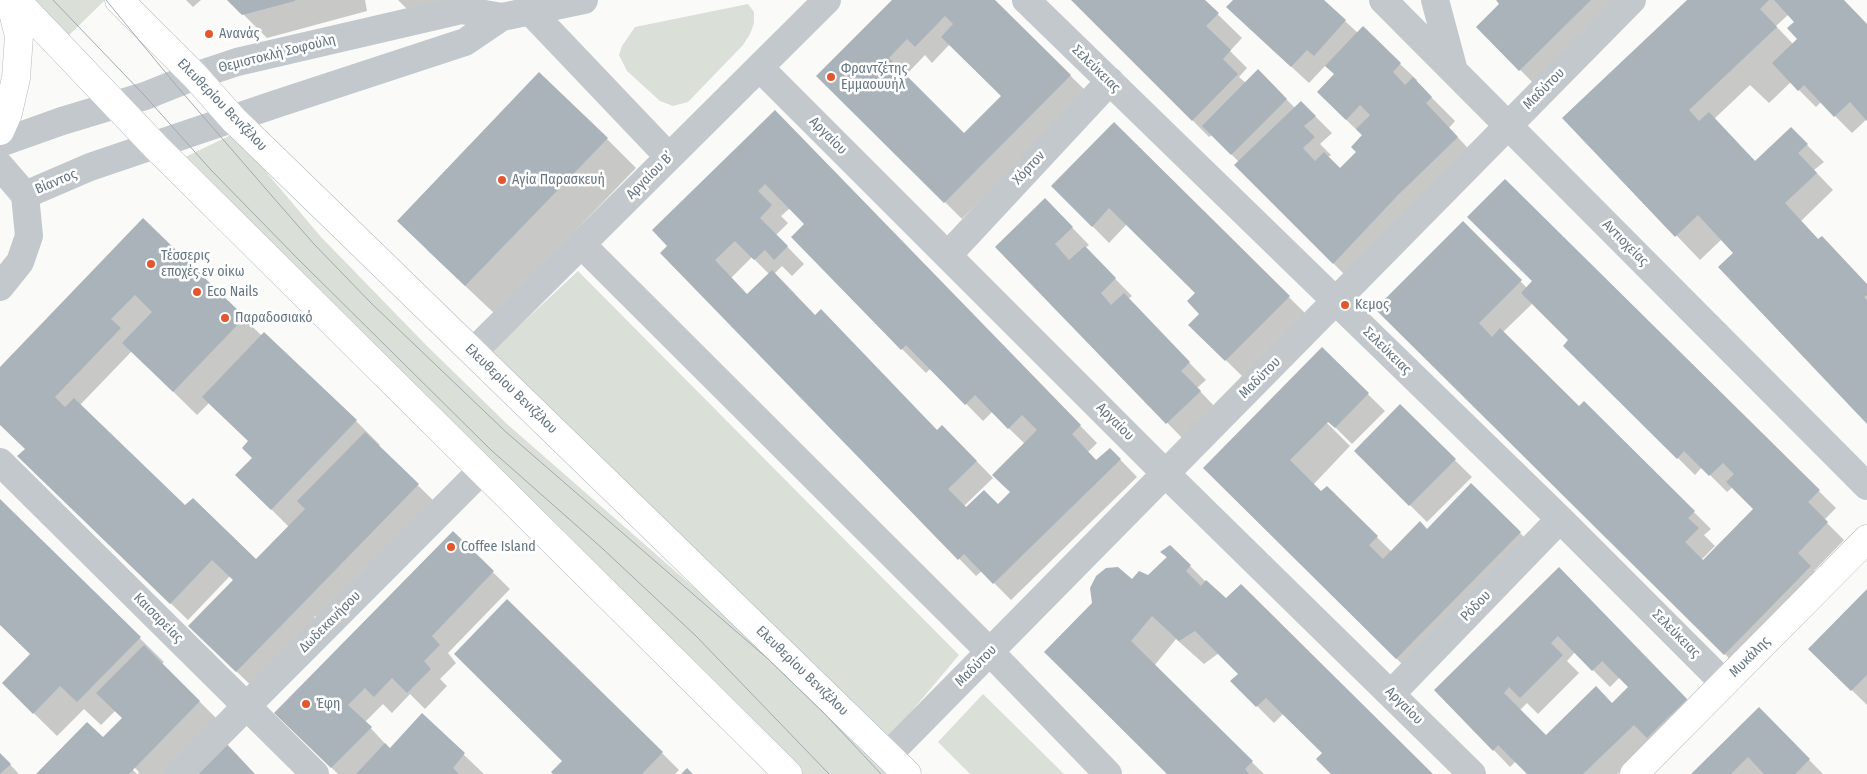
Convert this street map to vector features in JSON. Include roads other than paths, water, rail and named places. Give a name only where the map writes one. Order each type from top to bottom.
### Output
[{"type":"main road","points":[[0,131],[8,113],[16,78],[19,36],[10,0]]},
{"type":"main road","points":[[16,0],[155,146],[788,774]]},
{"type":"main road","name":"Ελευθερίου Βενιζέλου","points":[[119,0],[194,76],[234,120],[907,774]]},
{"type":"main road","name":"Μυκάλης","points":[[1634,774],[1867,539]]},
{"type":"street","name":"Θεμιστοκλή Σοφούλη","points":[[155,146],[465,42],[502,17],[529,5],[584,0]]},
{"type":"street","name":"Αργαίου Β᾽","points":[[473,352],[827,0]]},
{"type":"street","name":"Σελεύκειας","points":[[1026,0],[1560,518],[1724,683]]},
{"type":"street","name":"Αντιοχείας","points":[[1383,0],[1867,486]]},
{"type":"street","points":[[1435,0],[1454,72]]},
{"type":"street","name":"Μαδύτου","points":[[888,755],[1632,0]]},
{"type":"street","points":[[529,5],[669,157]]},
{"type":"street","name":"Θεμιστοκλή Σοφούλη","points":[[0,143],[62,121],[116,106],[194,76],[237,62],[460,10],[502,17]]},
{"type":"street","name":"Αργαίου","points":[[760,68],[1166,474],[1472,774]]},
{"type":"street","name":"Χόρτον","points":[[948,255],[1110,82]]},
{"type":"street","name":"Βίαντος","points":[[0,288],[20,262],[29,236],[24,195],[90,168],[155,146]]},
{"type":"street","points":[[0,166],[24,195]]},
{"type":"street","points":[[581,244],[990,652],[1108,774]]},
{"type":"street","name":"Καισαρείας","points":[[0,462],[315,774]]},
{"type":"street","name":"Δωδεκανήσου","points":[[179,774],[482,470]]},
{"type":"street","name":"Ρόδου","points":[[1391,694],[1560,518]]},
{"type":"tram line","points":[[53,0],[145,96],[211,170],[298,259],[491,450],[603,549],[696,636],[829,774]]},
{"type":"tram line","points":[[106,0],[175,84],[313,243],[371,303],[506,432],[768,659],[824,713],[881,774]]},
{"type":"place","name":"Ανανάς","points":[[209,34]]},
{"type":"place","name":"Φραντζέτης Εμμαουυήλ","points":[[831,77]]},
{"type":"place","name":"Αγία Παρασκευή","points":[[502,180]]},
{"type":"place","name":"Τέσσερις εποχές εν οίκω","points":[[151,264]]},
{"type":"place","name":"Eco Nails","points":[[197,292]]},
{"type":"place","name":"Κεμος","points":[[1345,305]]},
{"type":"place","name":"Παραδοσιακό","points":[[225,318]]},
{"type":"place","name":"Coffee Island","points":[[451,547]]},
{"type":"place","name":"Έφη","points":[[306,704]]}]
